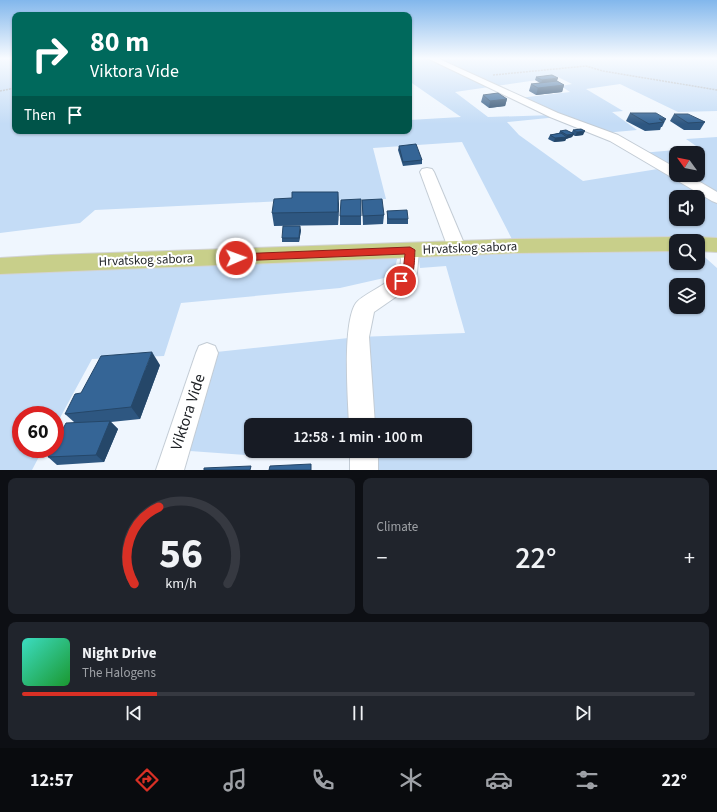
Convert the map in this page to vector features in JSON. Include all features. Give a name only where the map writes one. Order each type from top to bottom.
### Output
[{"type":"main road","name":"Hrvatskog sabora","points":[[0,266],[457,248],[669,244]]},
{"type":"main road","points":[[705,244],[717,245]]},
{"type":"street","points":[[478,80],[554,115],[614,138],[669,169]]},
{"type":"street","points":[[427,172],[457,248]]},
{"type":"street","points":[[690,182],[717,198]]},
{"type":"street","points":[[362,418],[358,337],[364,308],[393,289],[408,273],[410,250]]},
{"type":"street","name":"Viktora Vide","points":[[170,470],[207,353]]},
{"type":"street","points":[[364,458],[364,470]]},
{"type":"path","points":[[656,80],[717,90]]},
{"type":"path","points":[[0,91],[12,89]]},
{"type":"shaded area","points":[[0,80],[12,80],[12,134],[412,134],[412,120],[461,117],[412,83],[412,80],[538,80],[455,92],[488,117],[553,115],[519,98],[570,92],[561,86],[572,84],[564,80],[717,80],[717,111],[678,112],[620,84],[586,89],[623,111],[612,112],[637,130],[604,133],[558,117],[507,122],[519,135],[583,181],[664,168],[641,153],[669,151],[669,182],[705,182],[705,146],[696,146],[686,139],[717,137],[717,191],[709,193],[717,198],[717,245],[705,242],[705,234],[669,234],[669,270],[705,270],[705,257],[717,268],[717,470],[364,470],[363,458],[472,458],[472,418],[244,418],[244,455],[176,450],[207,353],[358,337],[465,333],[446,266],[420,268],[418,250],[515,245],[462,142],[373,148],[386,199],[283,201],[95,210],[80,223],[0,233]]},
{"type":"shaded area","points":[[399,251],[393,276],[340,288],[181,303],[164,356],[92,359],[64,410],[64,406],[12,406],[12,458],[38,458],[32,470],[0,470],[0,266]]},
{"type":"building","points":[[557,81],[564,85],[538,88],[531,84]]},
{"type":"building","points":[[498,93],[507,99],[490,101],[483,95]]},
{"type":"building","points":[[630,113],[656,113],[666,119],[659,119],[664,122],[649,124]]},
{"type":"building","points":[[674,114],[688,114],[705,122],[688,123]]},
{"type":"building","points":[[581,129],[585,131],[577,132],[573,130]]},
{"type":"building","points":[[566,130],[574,134],[567,135],[560,131]]},
{"type":"building","points":[[561,133],[567,137],[555,138],[550,135]]},
{"type":"building","points":[[416,144],[422,160],[403,162],[399,146]]},
{"type":"building","points":[[292,192],[338,192],[338,212],[272,213],[274,199],[292,198]]},
{"type":"building","points":[[361,199],[361,216],[340,216],[341,200]]},
{"type":"building","points":[[382,199],[384,215],[363,216],[362,200]]},
{"type":"building","points":[[407,210],[408,219],[388,219],[387,211]]},
{"type":"building","points":[[283,226],[300,226],[299,238],[282,238]]},
{"type":"building","points":[[152,352],[131,407],[65,414],[75,394],[81,393],[101,356]]},
{"type":"building","points":[[110,421],[96,455],[64,456],[64,427],[66,423]]},
{"type":"building","points":[[311,464],[311,470],[269,470],[270,466]]},
{"type":"building","points":[[251,466],[250,470],[204,470],[204,468]]},
{"type":"route","points":[[236,258],[410,250],[408,273],[401,281]]}]
